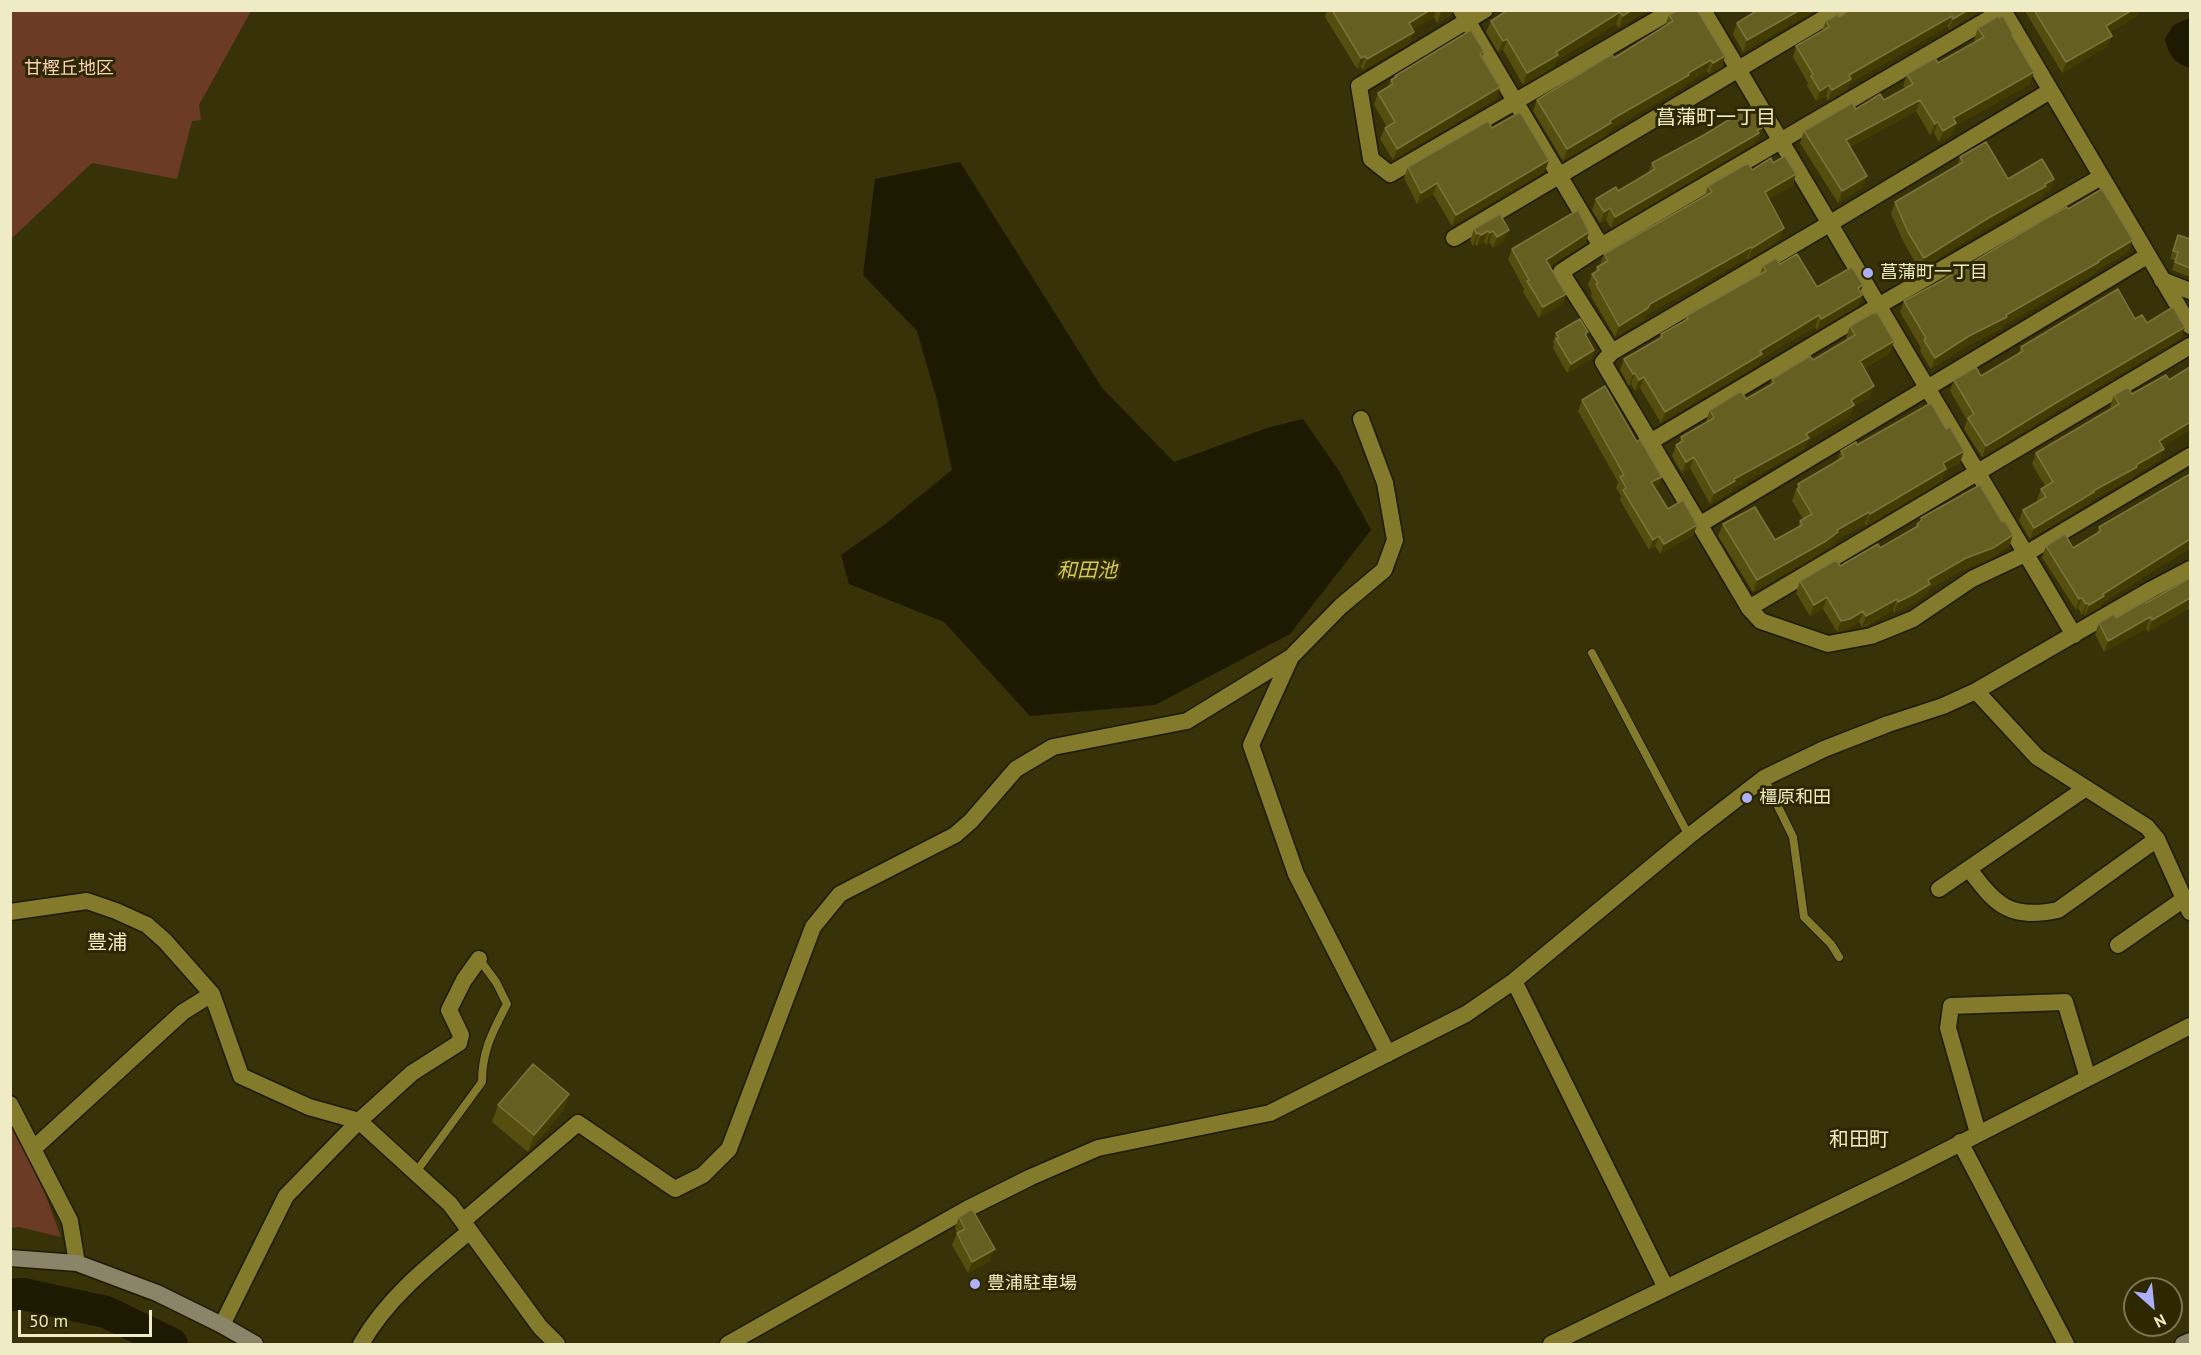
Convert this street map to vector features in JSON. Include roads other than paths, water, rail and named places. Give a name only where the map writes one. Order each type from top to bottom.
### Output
[{"type":"main road","points":[[10,1257],[77,1263],[157,1293],[255,1344]]},
{"type":"main road","points":[[2183,1344],[2190,1341]]},
{"type":"street","points":[[1485,10],[1464,16],[1359,86],[1371,159],[1390,174],[1673,10]]},
{"type":"street","points":[[1703,10],[2074,635]]},
{"type":"street","points":[[1454,238],[1838,10]]},
{"type":"street","points":[[1612,352],[1561,272],[1601,246],[2003,11],[2190,326]]},
{"type":"street","points":[[1464,16],[1601,246]]},
{"type":"street","points":[[2050,91],[1612,352],[1603,362],[1749,608],[1761,621],[1828,644],[1871,636],[1913,619],[1972,579],[2026,553],[2190,456]]},
{"type":"street","points":[[1650,442],[2101,177]]},
{"type":"street","points":[[1699,525],[2147,256]]},
{"type":"street","points":[[2162,280],[2190,291]]},
{"type":"street","points":[[1749,608],[2190,346]]},
{"type":"street","points":[[361,1344],[367,1333],[397,1297],[466,1226],[578,1123],[675,1189],[704,1175],[729,1149],[813,927],[840,894],[955,835],[971,821],[1016,769],[1053,747],[1187,721],[1291,657],[1341,606],[1384,570],[1395,540],[1385,483],[1361,418]]},
{"type":"street","points":[[728,1344],[967,1209],[1031,1177],[1098,1148],[1270,1113],[1466,1014],[1514,981],[1689,836],[1764,778],[1824,749],[1943,706],[1976,691],[2190,569]]},
{"type":"street","points":[[1291,657],[1251,745],[1296,874],[1388,1054]]},
{"type":"street","points":[[1976,691],[2037,757],[2147,827],[2157,839],[2187,906],[2118,945]]},
{"type":"street","points":[[1939,889],[2086,788]]},
{"type":"street","points":[[1970,869],[1991,898],[2010,910],[2042,913],[2058,910],[2157,839]]},
{"type":"street","points":[[10,912],[87,901],[147,925],[165,941],[212,994],[241,1076],[309,1107],[359,1121],[450,1204],[540,1328],[557,1344]]},
{"type":"street","points":[[222,1325],[286,1196],[359,1121],[412,1072],[459,1043],[462,1035],[449,1010],[464,980],[478,960]]},
{"type":"street","points":[[1514,981],[1666,1287]]},
{"type":"street","points":[[33,1149],[183,1012],[212,994]]},
{"type":"street","points":[[1978,1133],[1948,1028],[1951,1006],[2065,1002],[2088,1078]]},
{"type":"street","points":[[1551,1344],[1902,1173],[2190,1026]]},
{"type":"street","points":[[10,1104],[70,1221],[77,1263]]},
{"type":"street","points":[[1960,1142],[2066,1344]]},
{"type":"lane","points":[[1592,653],[1689,836]]},
{"type":"lane","points":[[1764,778],[1793,837],[1804,916],[1831,944],[1839,957]]},
{"type":"lane","points":[[416,1172],[482,1082],[482,1063],[489,1040],[507,1004],[496,982],[478,960]]},
{"type":"water","points":[[2190,18],[2190,68],[2173,58],[2165,39],[2173,25]]},
{"type":"water","name":"和田池","points":[[960,162],[1102,388],[1174,462],[1267,428],[1303,419],[1339,471],[1371,530],[1290,634],[1155,705],[1030,716],[944,622],[849,584],[841,555],[884,525],[952,470],[937,400],[917,331],[863,275],[875,179]]},
{"type":"waterway","points":[[10,1295],[23,1294],[106,1312],[172,1344]]},
{"type":"place","name":"菖蒲町一丁目","points":[[1868,273]]},
{"type":"place","name":"橿原和田","points":[[1747,798]]},
{"type":"place","name":"豊浦駐車場","points":[[975,1284]]},
{"type":"district","name":"菖蒲町一丁目","points":[[1716,118]]},
{"type":"district","name":"豊浦","points":[[107,943]]},
{"type":"district","name":"和田町","points":[[1859,1140]]},
{"type":"park label","name":"甘樫丘地区","points":[[69,69]]}]
